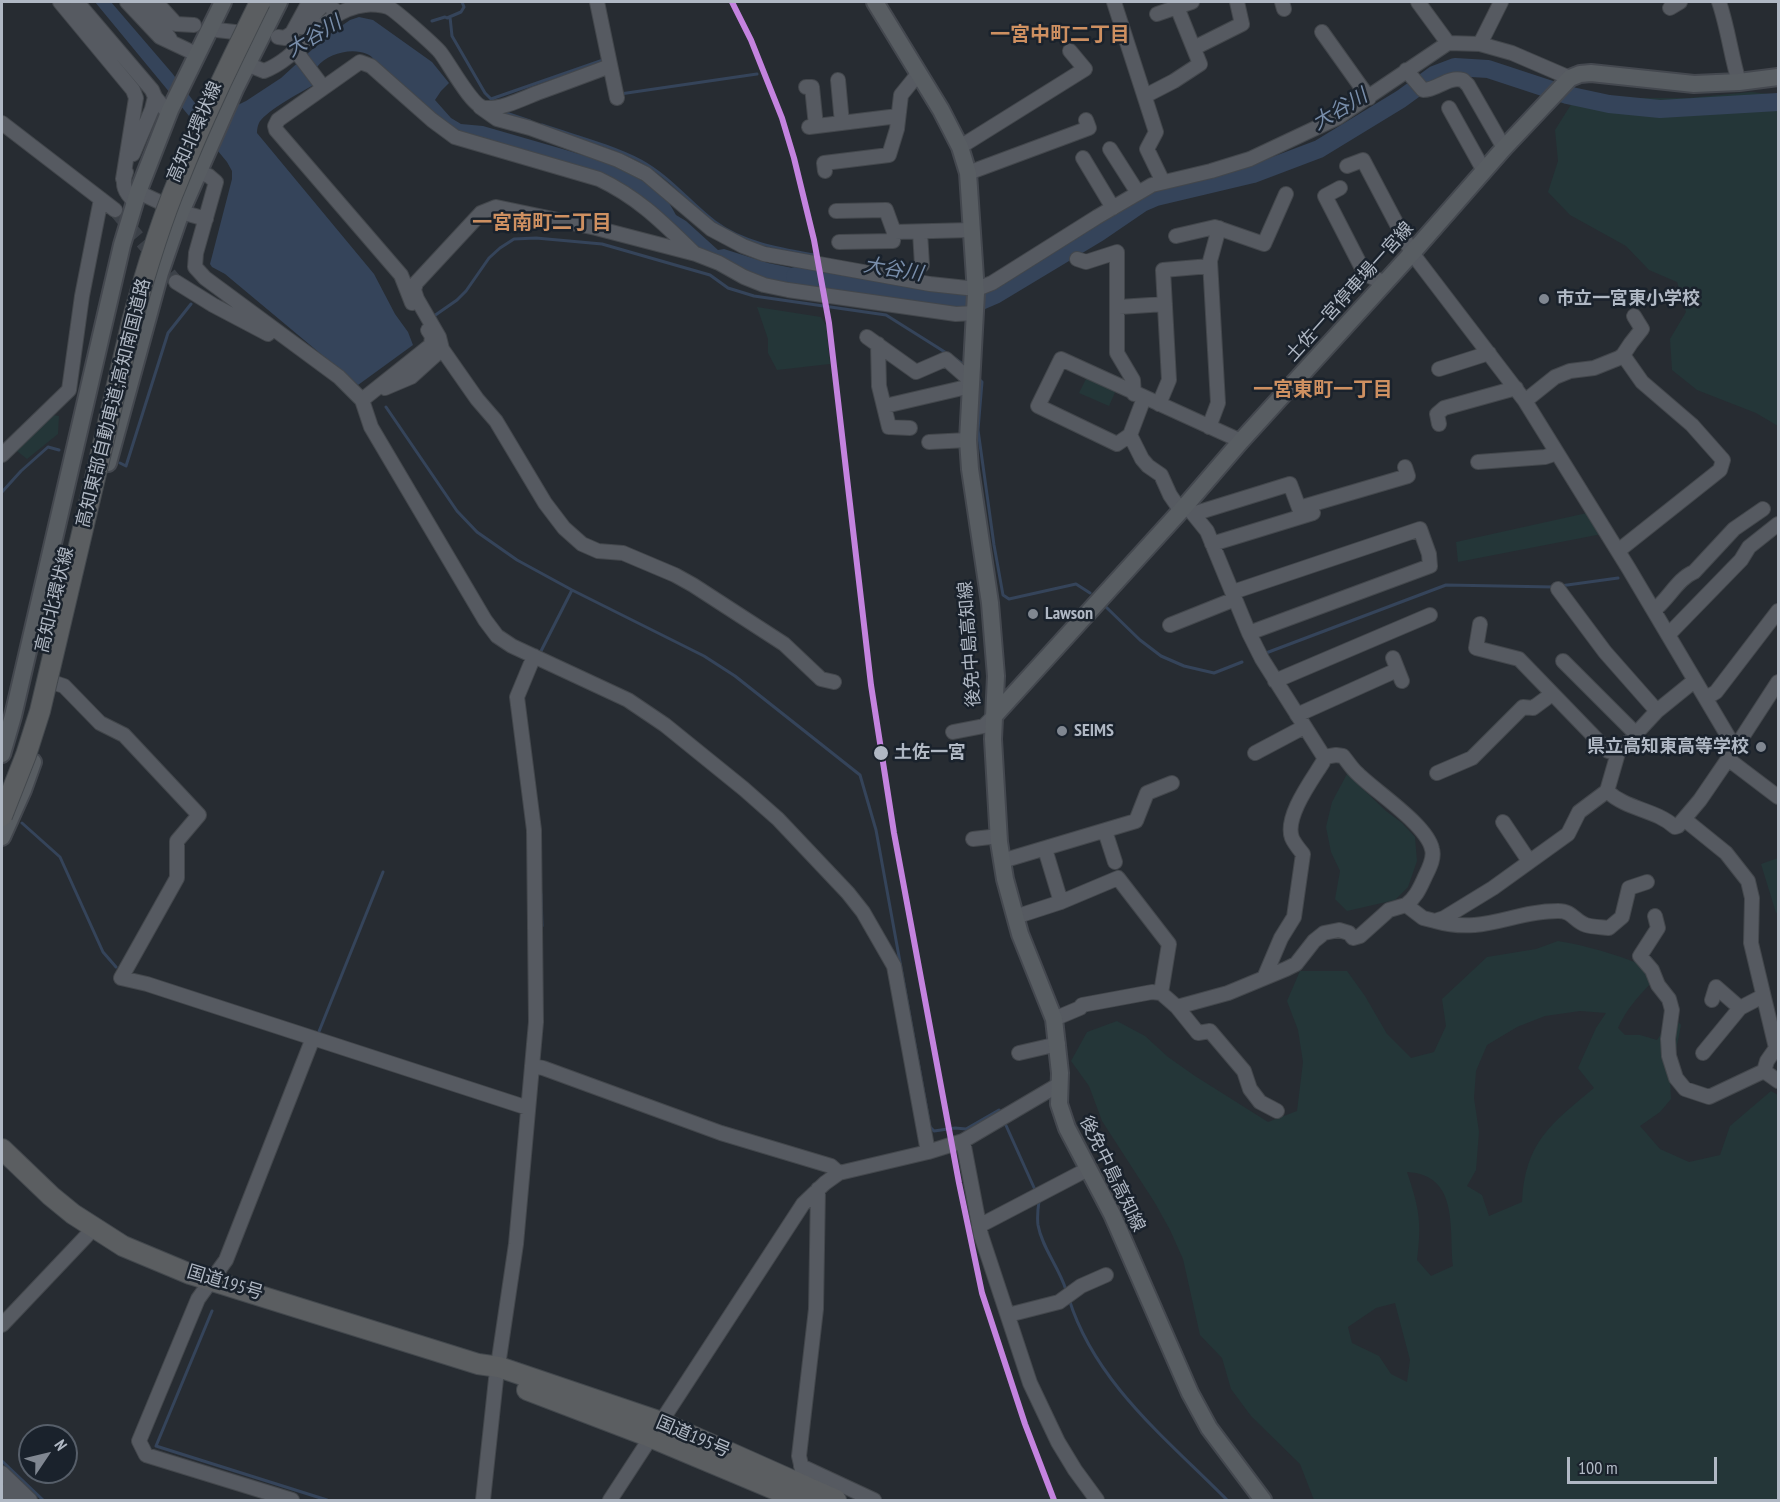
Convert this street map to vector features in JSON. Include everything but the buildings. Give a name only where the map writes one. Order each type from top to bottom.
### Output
[{"type":"highway","name":"高知東部自動車道;高知南国道路","points":[[2,816],[40,711],[145,276],[195,138],[260,2]]},
{"type":"highway","name":"国道195号","points":[[2,1149],[51,1196],[123,1246],[190,1274],[478,1364],[497,1373],[801,1483],[836,1500]]},
{"type":"main road","name":"高知北環状線","points":[[2,754],[13,716],[122,245],[136,197],[185,76],[223,2]]},
{"type":"main road","name":"高知北環状線","points":[[2,837],[35,756],[115,437],[160,273],[181,212],[236,89],[279,2]]},
{"type":"main road","name":"後免中島高知線","points":[[874,2],[941,110],[960,147],[968,173],[976,290],[968,440],[970,469],[990,603],[996,676],[993,739],[999,836],[1005,879],[1020,934],[1054,1019],[1060,1073],[1059,1104],[1067,1128],[1112,1214],[1190,1393],[1204,1419],[1263,1500]]},
{"type":"main road","points":[[1569,78],[1591,73],[1694,84],[1779,77]]},
{"type":"main road","name":"土佐一宮停車場一宮線","points":[[994,716],[1187,510],[1240,441],[1569,78]]},
{"type":"street","points":[[60,2],[133,90],[136,98],[123,179],[126,193],[206,219]]},
{"type":"street","points":[[77,2],[170,112]]},
{"type":"street","points":[[127,2],[160,37],[196,54]]},
{"type":"street","points":[[144,2],[169,36],[171,44]]},
{"type":"street","points":[[156,2],[176,24],[194,25]]},
{"type":"street","points":[[278,38],[285,38],[292,33],[309,2]]},
{"type":"street","points":[[597,2],[617,98]]},
{"type":"street","points":[[1114,2],[1156,132],[1147,149],[1163,182]]},
{"type":"street","points":[[1157,14],[1192,2]]},
{"type":"street","points":[[1194,48],[1242,24],[1237,2]]},
{"type":"street","points":[[1418,2],[1448,43]]},
{"type":"street","points":[[1480,44],[1501,2]]},
{"type":"street","points":[[1719,2],[1726,22],[1733,63],[1739,82]]},
{"type":"street","points":[[297,24],[302,27],[325,3],[339,13]]},
{"type":"street","points":[[249,65],[264,71],[271,68],[339,13],[370,3],[389,8],[439,51],[484,107],[497,119],[530,128],[618,160],[646,174],[711,229],[743,246],[764,254],[976,290],[1008,274],[1152,185],[1250,159],[1337,118],[1448,43],[1480,44],[1512,53],[1569,78]]},
{"type":"street","points":[[1145,96],[1200,64],[1177,7]]},
{"type":"street","points":[[217,30],[254,34]]},
{"type":"street","points":[[1322,32],[1369,98]]},
{"type":"street","points":[[295,50],[323,87]]},
{"type":"street","points":[[960,147],[1085,69],[1070,51]]},
{"type":"street","points":[[367,397],[431,345],[432,336],[413,305],[401,275],[276,130],[275,126],[278,120],[354,64],[364,62],[455,137],[599,178],[637,200],[677,243],[696,254],[719,262],[744,278],[788,291],[956,314],[975,313]]},
{"type":"street","points":[[484,107],[520,100],[610,66]]},
{"type":"street","points":[[1406,70],[1423,90],[1429,90],[1449,80],[1463,80],[1504,148]]},
{"type":"street","points":[[825,171],[824,163],[889,155],[897,129],[901,95],[918,74]]},
{"type":"street","points":[[838,80],[842,123]]},
{"type":"street","points":[[806,87],[812,87],[813,127],[898,116]]},
{"type":"street","points":[[123,179],[155,97]]},
{"type":"street","points":[[1449,108],[1484,171]]},
{"type":"street","points":[[968,173],[1089,128],[1086,120]]},
{"type":"street","points":[[5,131],[115,210]]},
{"type":"street","points":[[1110,149],[1138,193]]},
{"type":"street","points":[[1083,158],[1113,208]]},
{"type":"street","points":[[1347,166],[1363,160],[1412,253],[1525,401],[1618,551],[1694,681],[1711,695],[1732,754],[1779,797]]},
{"type":"street","points":[[199,172],[216,182],[196,253],[195,267],[205,278],[367,397],[371,427],[485,620],[497,636],[538,659],[628,700],[665,725],[778,819],[863,912],[894,966],[928,1152]]},
{"type":"street","points":[[1340,188],[1325,196],[1365,274],[1385,283]]},
{"type":"street","points":[[1176,236],[1215,227],[1264,244],[1286,194]]},
{"type":"street","points":[[2,455],[69,390],[82,296],[101,199]]},
{"type":"street","points":[[677,243],[496,207],[482,213],[416,283],[414,290],[439,337],[442,349],[477,399],[496,421],[545,503],[564,528],[582,544],[598,551],[623,553],[675,575],[784,644],[821,679],[834,682]]},
{"type":"street","points":[[836,211],[886,210],[894,232],[894,241],[839,242]]},
{"type":"street","points":[[1209,427],[1218,403],[1210,266],[1219,228]]},
{"type":"street","points":[[894,232],[971,230]]},
{"type":"street","points":[[920,232],[922,265]]},
{"type":"street","points":[[1077,259],[1086,262],[1117,252],[1119,307],[1117,352],[1139,396],[1130,435],[1142,459],[1161,475],[1170,495],[1207,531],[1249,633],[1275,681],[1324,757]]},
{"type":"street","points":[[1159,404],[1169,380],[1163,270],[1210,266]]},
{"type":"street","points":[[176,282],[213,305],[262,330],[309,361],[339,376]]},
{"type":"street","points":[[1119,307],[1165,304]]},
{"type":"street","points":[[1525,401],[1555,377],[1570,371],[1611,363],[1623,356],[1642,329],[1634,316]]},
{"type":"street","points":[[910,428],[889,428],[872,341],[916,372],[946,359],[971,384]]},
{"type":"street","points":[[367,397],[411,377],[442,349]]},
{"type":"street","points":[[1439,369],[1489,353]]},
{"type":"street","points":[[1618,551],[1720,470],[1723,460],[1692,426],[1642,382],[1623,356]]},
{"type":"street","points":[[1130,435],[1117,444],[1038,406],[1061,359],[1240,441]]},
{"type":"street","points":[[885,406],[971,384]]},
{"type":"street","points":[[1439,424],[1437,414],[1443,408],[1515,388]]},
{"type":"street","points":[[69,390],[88,391]]},
{"type":"street","points":[[929,442],[968,440]]},
{"type":"street","points":[[1478,462],[1557,453]]},
{"type":"street","points":[[1187,510],[1290,484],[1299,508],[1408,476],[1405,467]]},
{"type":"street","points":[[1212,544],[1414,482]]},
{"type":"street","points":[[1653,610],[1663,603],[1688,574],[1694,572],[1734,529],[1763,509]]},
{"type":"street","points":[[1668,635],[1741,560],[1749,547],[1779,524]]},
{"type":"street","points":[[1170,625],[1234,596],[1420,529],[1429,554],[1430,566],[1249,633]]},
{"type":"street","points":[[1558,589],[1605,652],[1657,711]]},
{"type":"street","points":[[1711,695],[1779,610]]},
{"type":"street","points":[[1275,681],[1430,615]]},
{"type":"street","points":[[1480,624],[1476,648],[1519,660],[1608,752],[1618,753]]},
{"type":"street","points":[[483,1500],[497,1373],[516,1244],[528,1108],[537,1067],[534,830],[517,697],[538,659]]},
{"type":"street","points":[[1563,661],[1635,734]]},
{"type":"street","points":[[1255,753],[1301,721],[1397,670]]},
{"type":"street","points":[[1435,921],[1444,918],[1493,888],[1568,834],[1579,812],[1607,790],[1618,753],[1657,711],[1694,681]]},
{"type":"street","points":[[1607,790],[1627,805],[1656,814],[1675,827],[1678,826],[1700,800],[1779,682]]},
{"type":"street","points":[[55,683],[64,686],[100,723],[124,735],[199,815],[177,841],[177,878],[121,978],[147,984],[528,1108]]},
{"type":"street","points":[[1437,773],[1472,758],[1523,707],[1533,708],[1552,694]]},
{"type":"street","points":[[953,732],[984,726],[994,716]]},
{"type":"street","points":[[1177,1007],[1228,993],[1296,964],[1314,941],[1324,933],[1339,930],[1356,938],[1389,910],[1406,905],[1418,893],[1431,864],[1432,848],[1426,838],[1412,821],[1356,773],[1343,756],[1324,757]]},
{"type":"street","points":[[1264,978],[1281,938],[1294,917],[1303,854],[1291,837],[1291,822],[1297,806],[1324,757]]},
{"type":"street","points":[[1002,861],[1136,821],[1148,793],[1172,783]]},
{"type":"street","points":[[1655,916],[1658,928],[1640,956],[1652,970],[1658,985],[1670,999],[1672,1010],[1668,1039],[1669,1056],[1676,1078],[1685,1089],[1709,1097],[1764,1071],[1767,1061],[1776,1048],[1774,1020],[1763,996],[1750,943],[1752,898],[1748,881],[1725,854],[1684,819]]},
{"type":"street","points":[[1503,822],[1528,861]]},
{"type":"street","points":[[1105,831],[1115,862]]},
{"type":"street","points":[[973,839],[999,836]]},
{"type":"street","points":[[1044,849],[1061,902]]},
{"type":"street","points":[[1015,917],[1061,902],[1118,878],[1168,944],[1161,993]]},
{"type":"street","points":[[1406,905],[1423,918],[1452,926],[1468,927],[1539,912],[1567,911],[1584,925],[1609,927],[1622,917],[1629,888],[1647,882]]},
{"type":"street","points":[[1712,1000],[1716,987],[1740,1008]]},
{"type":"street","points":[[1054,1019],[1082,1005],[1152,992],[1161,993],[1177,1007],[1198,1033],[1210,1031],[1244,1071],[1250,1089],[1260,1102],[1277,1112]]},
{"type":"street","points":[[1703,1053],[1740,1008],[1763,996]]},
{"type":"street","points":[[292,1500],[146,1455],[139,1441],[198,1299],[226,1260],[313,1038]]},
{"type":"street","points":[[1019,1053],[1058,1044]]},
{"type":"street","points":[[537,1067],[701,1126],[831,1166],[839,1173]]},
{"type":"street","points":[[1764,1071],[1779,1081]]},
{"type":"street","points":[[610,1500],[788,1227],[818,1189],[839,1173],[928,1152],[963,1141],[1058,1085]]},
{"type":"street","points":[[963,1141],[979,1226],[1030,1383],[1058,1442],[1097,1500]]},
{"type":"street","points":[[979,1226],[1088,1169]]},
{"type":"street","points":[[818,1189],[816,1309],[799,1456],[801,1483],[874,1500]]},
{"type":"street","points":[[4,1318],[94,1228]]},
{"type":"street","points":[[1008,1315],[1059,1302],[1081,1286],[1106,1275]]},
{"type":"street","points":[[2,1473],[30,1500]]},
{"type":"street","points":[[2,1491],[12,1500]]},
{"type":"shaded area","points":[[1751,92],[1778,95],[1778,426],[1756,413],[1697,390],[1672,370],[1670,339],[1686,312],[1677,282],[1649,270],[1626,246],[1570,215],[1548,192],[1558,161],[1555,130],[1572,103],[1603,98],[1688,98]]},
{"type":"shaded area","points":[[757,307],[821,317],[826,325],[830,364],[777,370],[768,353],[768,339]]},
{"type":"shaded area","points":[[1088,375],[1117,388],[1109,406],[1079,393]]},
{"type":"shaded area","points":[[52,415],[59,416],[58,434],[27,459],[17,451],[26,438]]},
{"type":"shaded area","points":[[1587,513],[1602,534],[1458,562],[1456,542]]},
{"type":"shaded area","points":[[1347,774],[1415,837],[1417,861],[1408,887],[1395,900],[1347,911],[1335,899],[1340,871],[1331,852],[1326,827],[1332,802]]},
{"type":"shaded area","points":[[1778,858],[1778,912],[1776,913],[1761,864]]},
{"type":"shaded area","points":[[1558,941],[1622,957],[1642,965],[1650,984],[1628,1010],[1618,1028],[1625,1035],[1640,1035],[1657,1040],[1673,1016],[1681,1025],[1670,1080],[1671,1099],[1660,1112],[1640,1126],[1660,1149],[1689,1162],[1720,1155],[1730,1126],[1771,1091],[1778,1095],[1778,1500],[1314,1500],[1300,1464],[1251,1416],[1231,1389],[1222,1358],[1200,1335],[1183,1259],[1170,1230],[1102,1121],[1089,1086],[1071,1061],[1087,1032],[1117,1021],[1145,1036],[1168,1057],[1195,1076],[1268,1122],[1297,1111],[1303,1062],[1298,1030],[1287,1001],[1300,971],[1347,971],[1387,1034],[1411,1058],[1434,1052],[1446,1026],[1442,999],[1487,957],[1536,949]],"holes":[[[1580,1011],[1606,1013],[1596,1028],[1578,1068],[1594,1088],[1553,1124],[1543,1136],[1528,1164],[1522,1202],[1489,1216],[1482,1195],[1467,1186],[1476,1170],[1479,1132],[1474,1098],[1476,1071],[1487,1045],[1517,1027],[1545,1016]],[[1407,1172],[1424,1175],[1436,1182],[1448,1206],[1453,1266],[1431,1276],[1417,1260],[1419,1235],[1417,1206]],[[1395,1303],[1410,1360],[1407,1382],[1391,1374],[1379,1356],[1352,1343],[1348,1327],[1376,1308]]]},
{"type":"water","points":[[95,2],[111,2],[195,103],[201,108],[219,114],[246,101],[281,78],[327,36],[350,20],[359,17],[373,20],[432,62],[449,83],[435,100],[451,118],[461,124],[483,126],[608,163],[650,185],[668,201],[676,215],[718,250],[724,249],[768,263],[817,273],[819,288],[770,280],[737,271],[700,251],[646,200],[606,176],[460,132],[443,122],[379,69],[369,55],[354,51],[340,53],[327,58],[317,67],[324,78],[322,80],[266,115],[259,123],[257,133],[374,274],[395,314],[408,332],[413,345],[358,385],[225,274],[212,267],[210,264],[232,179],[232,171]]},
{"type":"waterway","points":[[432,21],[461,12],[464,7],[462,2]]},
{"type":"waterway","points":[[450,17],[452,36],[485,93],[496,104]]},
{"type":"waterway","points":[[491,99],[606,59]]},
{"type":"waterway","name":"大谷川","points":[[795,276],[943,301],[981,301],[995,295],[1098,233],[1142,203],[1156,197],[1253,174],[1319,149],[1401,99],[1434,75],[1455,67],[1488,69],[1567,95],[1609,104],[1660,109],[1778,102]]},
{"type":"waterway","points":[[620,94],[757,74]]},
{"type":"waterway","points":[[503,110],[530,121]]},
{"type":"waterway","points":[[542,125],[604,145],[641,161],[661,174],[715,222],[738,235],[762,244],[814,255]]},
{"type":"waterway","points":[[434,316],[466,291],[489,258],[500,248],[514,239],[536,238],[602,244],[710,275],[728,288],[754,296],[886,315],[948,354]]},
{"type":"waterway","points":[[120,463],[126,466],[168,333],[191,304]]},
{"type":"waterway","points":[[953,357],[964,365]]},
{"type":"waterway","points":[[980,380],[982,382],[978,430],[1003,595],[1009,599],[1076,584],[1090,593]]},
{"type":"waterway","points":[[386,407],[457,511],[477,532],[517,560],[704,656],[735,676],[860,775],[876,830],[930,1127],[934,1131],[966,1129],[999,1110],[1001,1115]]},
{"type":"waterway","points":[[2,492],[48,447],[59,450]]},
{"type":"waterway","points":[[1560,586],[1618,578]]},
{"type":"waterway","points":[[1266,653],[1446,585],[1554,587]]},
{"type":"waterway","points":[[539,655],[572,590]]},
{"type":"waterway","points":[[1106,607],[1140,640],[1161,656],[1184,666],[1214,673],[1242,662]]},
{"type":"waterway","points":[[22,823],[60,857],[103,952],[116,967]]},
{"type":"waterway","points":[[318,1034],[383,872]]},
{"type":"waterway","points":[[541,894],[542,926]]},
{"type":"waterway","points":[[1004,1121],[1036,1192]]},
{"type":"waterway","points":[[1039,1201],[1040,1233],[1066,1290]]},
{"type":"waterway","points":[[1069,1299],[1096,1357],[1115,1384],[1158,1432],[1227,1500]]},
{"type":"waterway","points":[[212,1311],[156,1446],[327,1500]]},
{"type":"waterway","points":[[2,1461],[43,1500]]},
{"type":"tunnel","points":[[115,210],[176,282]]},
{"type":"transit line","points":[[732,2],[751,40],[782,118],[814,240],[829,323],[871,685],[894,833],[959,1183],[982,1293],[1025,1424],[1054,1500]]},
{"type":"place","name":"市立一宮東小学校","points":[[1544,299]]},
{"type":"place","name":"Lawson","points":[[1033,614]]},
{"type":"place","name":"SEIMS","points":[[1062,731]]},
{"type":"place","name":"県立高知東高等学校","points":[[1761,747]]},
{"type":"place","name":"土佐一宮","points":[[881,753]]},
{"type":"district","name":"一宮中町二丁目","points":[[1060,35]]},
{"type":"district","name":"一宮南町二丁目","points":[[542,223]]},
{"type":"district","name":"一宮東町一丁目","points":[[1323,390]]}]
